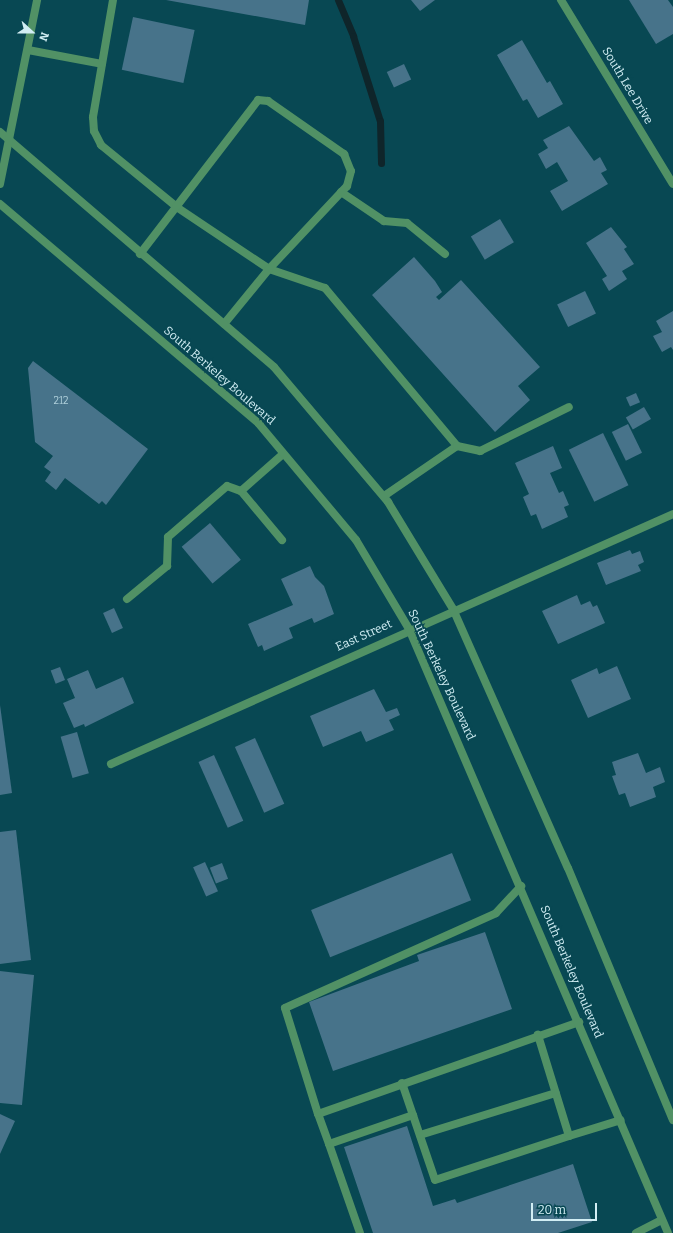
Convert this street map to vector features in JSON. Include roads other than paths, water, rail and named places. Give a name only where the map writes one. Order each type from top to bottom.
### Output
[{"type":"street","points":[[0,184],[11,143],[37,0]]},
{"type":"street","points":[[113,0],[93,117],[94,131],[101,144],[178,208],[269,269],[325,288],[458,446],[480,451],[569,407]]},
{"type":"street","name":"South Lee Drive","points":[[561,0],[673,184]]},
{"type":"street","points":[[28,50],[102,64]]},
{"type":"street","points":[[140,254],[178,208],[254,104],[264,99],[344,154],[351,170],[342,192],[269,269],[224,324]]},
{"type":"street","points":[[0,132],[140,254],[274,367],[384,496],[453,609],[669,1101],[673,1120]]},
{"type":"street","points":[[342,192],[384,220],[407,223],[445,254]]},
{"type":"street","name":"South Berkeley Boulevard","points":[[0,204],[259,424],[356,540],[409,629],[521,886],[668,1233]]},
{"type":"street","points":[[384,496],[458,446]]},
{"type":"street","points":[[241,490],[283,454]]},
{"type":"street","points":[[127,598],[168,566],[168,537],[227,486],[241,490],[282,540]]},
{"type":"street","name":"East Street","points":[[111,764],[453,609],[673,514]]},
{"type":"street","points":[[360,1233],[318,1114],[285,1008],[496,913],[521,886]]},
{"type":"street","points":[[318,1114],[402,1082],[579,1022]]},
{"type":"street","points":[[538,1035],[569,1136]]},
{"type":"street","points":[[402,1082],[435,1180],[621,1120]]},
{"type":"street","points":[[420,1135],[556,1093]]},
{"type":"street","points":[[329,1144],[413,1115]]},
{"type":"street","points":[[636,1233],[662,1220]]},
{"type":"waterway","points":[[338,0],[353,36],[380,121],[381,163]]}]
